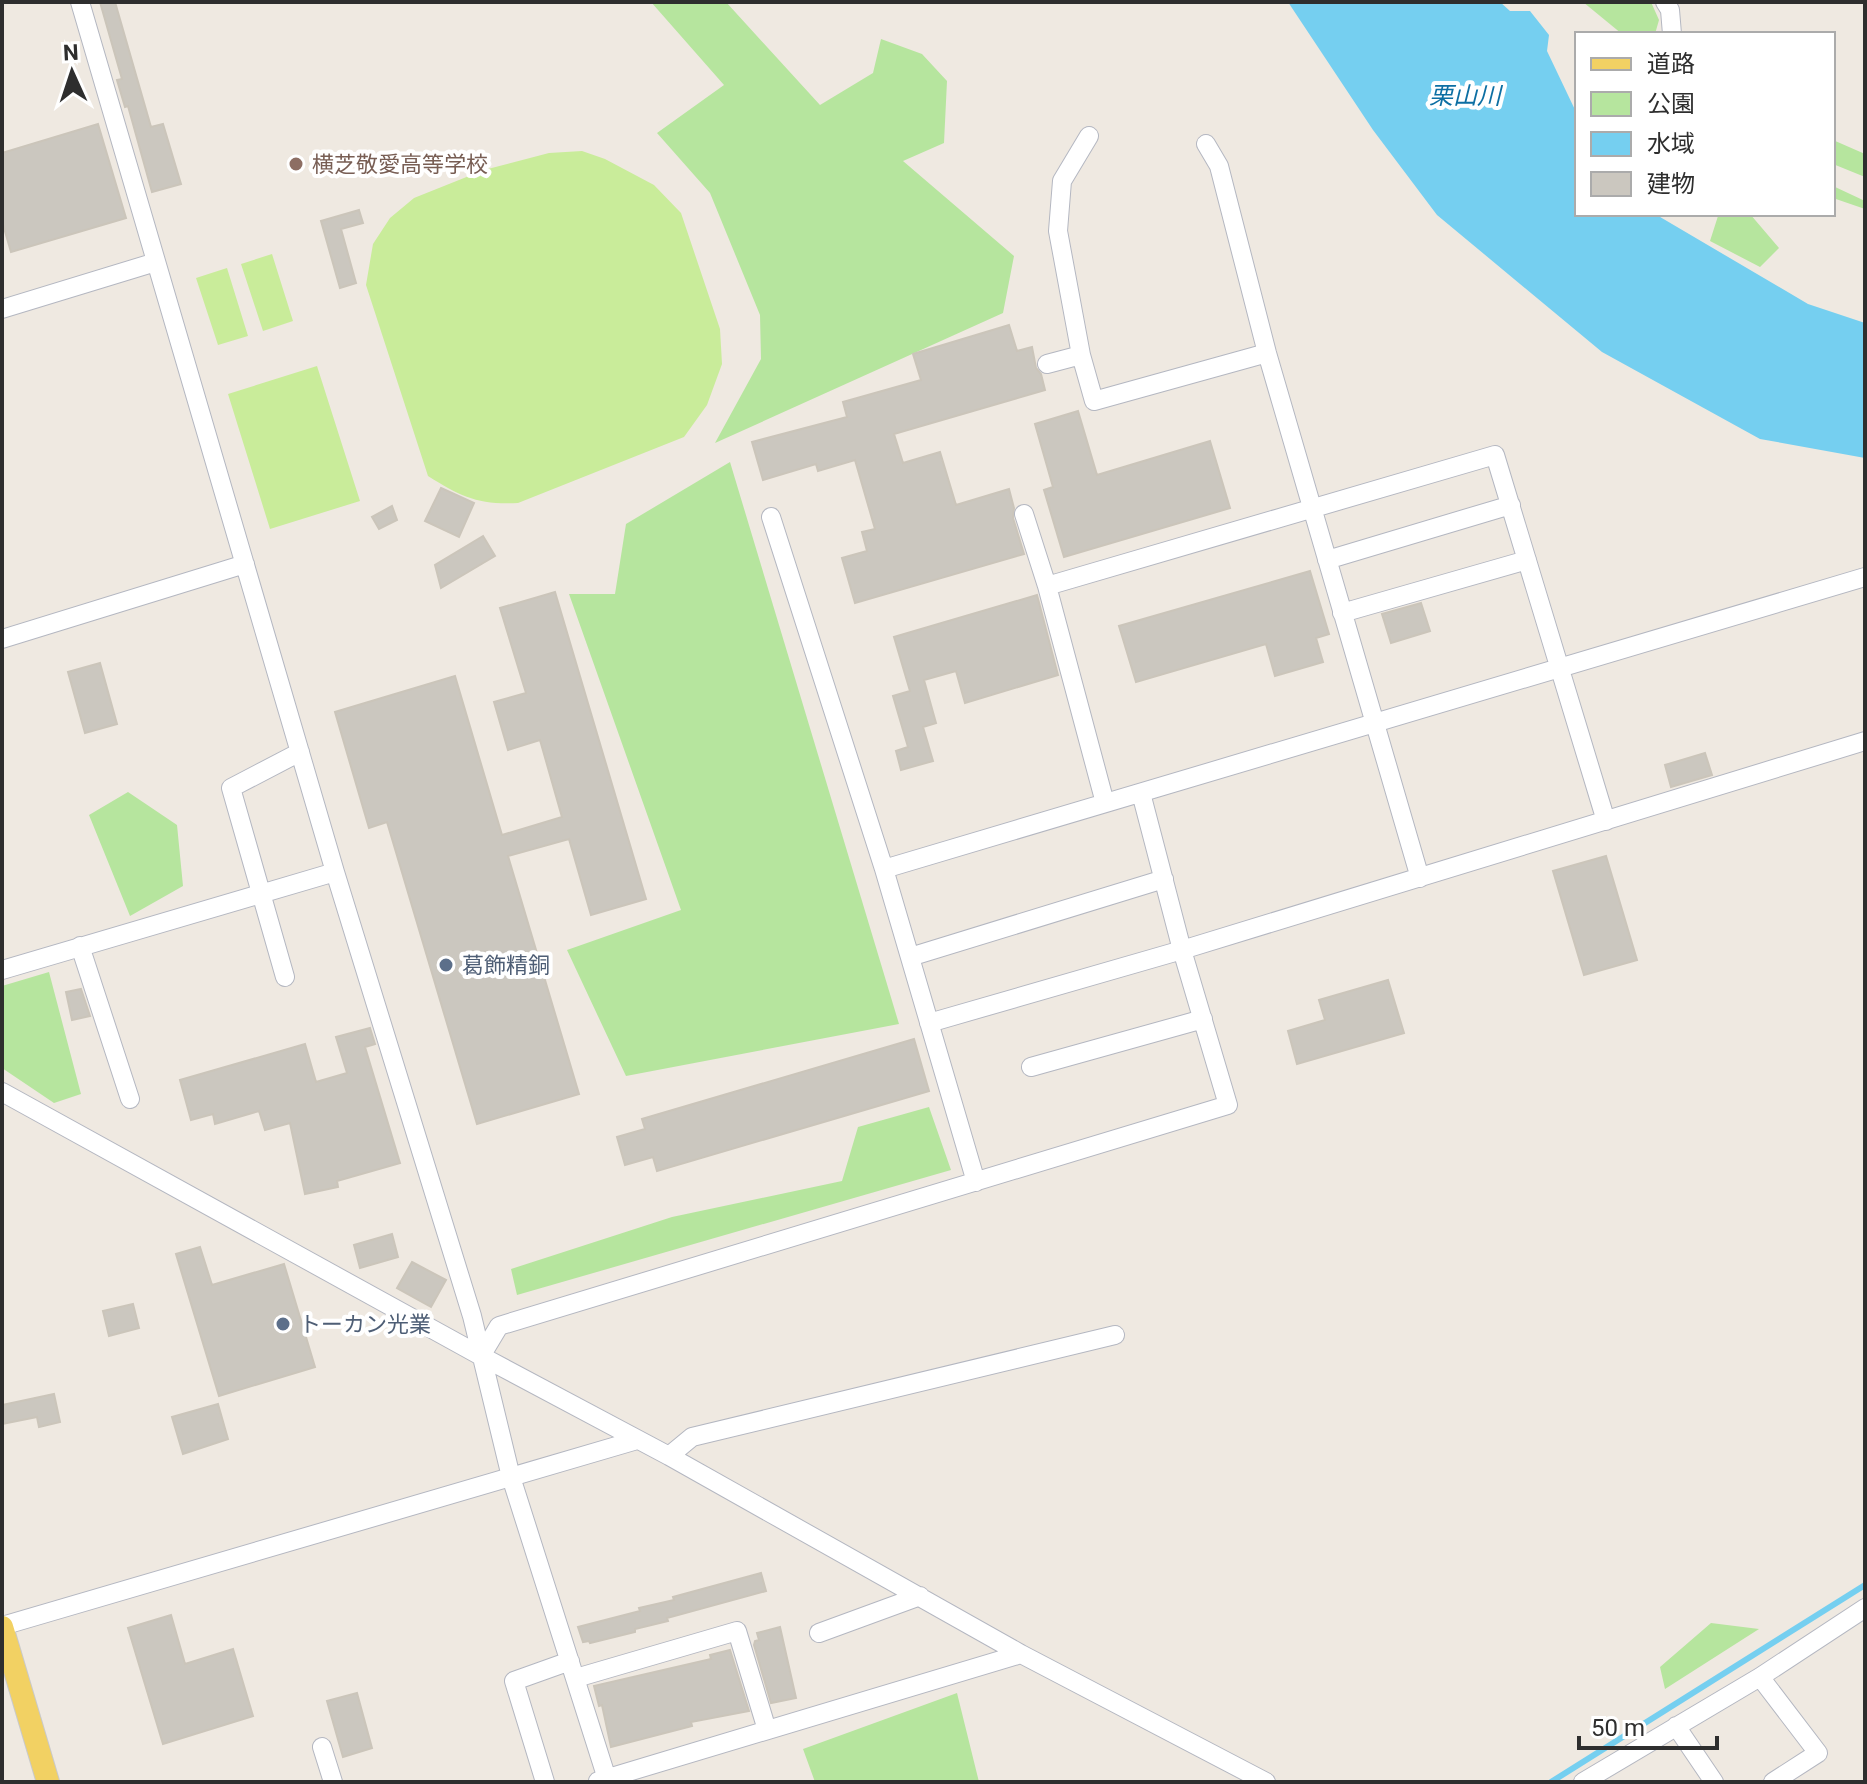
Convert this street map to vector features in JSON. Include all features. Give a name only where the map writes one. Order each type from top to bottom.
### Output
[{"type":"main road","points":[[2,1626],[48,1782]]},
{"type":"street","points":[[80,2],[335,872],[467,1301],[511,1477],[573,1669],[603,1781],[1021,1654]]},
{"type":"street","points":[[1665,2],[1670,10],[1672,32]]},
{"type":"street","points":[[1089,136],[1062,181],[1058,231],[1081,355],[1094,401],[1267,353]]},
{"type":"street","points":[[1206,144],[1219,166],[1267,353],[1420,878]]},
{"type":"street","points":[[2,309],[156,262]]},
{"type":"street","points":[[1047,364],[1081,355]]},
{"type":"street","points":[[1047,586],[1495,455],[1606,821]]},
{"type":"street","points":[[1327,560],[1511,505]]},
{"type":"street","points":[[1024,514],[1047,586],[1105,803]]},
{"type":"street","points":[[771,517],[884,869],[976,1182]]},
{"type":"street","points":[[1342,613],[1527,560]]},
{"type":"street","points":[[2,639],[245,564]]},
{"type":"street","points":[[884,869],[1865,577]]},
{"type":"street","points":[[929,1023],[1182,950],[1865,741]]},
{"type":"street","points":[[285,977],[231,788],[300,752]]},
{"type":"street","points":[[481,1356],[499,1326],[1228,1105],[1182,950],[1141,793]]},
{"type":"street","points":[[2,970],[335,872]]},
{"type":"street","points":[[910,957],[1164,879]]},
{"type":"street","points":[[80,946],[130,1099]]},
{"type":"street","points":[[1031,1067],[1203,1019]]},
{"type":"street","points":[[2,1092],[669,1456],[1021,1654],[1266,1782]]},
{"type":"street","points":[[669,1456],[692,1437],[1115,1335]]},
{"type":"street","points":[[2,1626],[637,1440]]},
{"type":"street","points":[[819,1633],[920,1596]]},
{"type":"street","points":[[1583,1782],[1760,1677],[1865,1608]]},
{"type":"street","points":[[545,1782],[514,1681],[737,1631],[767,1730]]},
{"type":"street","points":[[1760,1677],[1818,1753],[1773,1782]]},
{"type":"street","points":[[1676,1726],[1714,1782]]},
{"type":"street","points":[[322,1747],[333,1782]]},
{"type":"green space","points":[[651,2],[726,2],[820,105],[873,73],[881,39],[922,54],[947,81],[944,143],[903,161],[1014,256],[1003,313],[715,443],[761,359],[760,315],[710,193],[657,133],[724,85]]},
{"type":"green space","points":[[1583,2],[1651,2],[1659,20],[1656,32],[1620,32]]},
{"type":"green space","points":[[1835,141],[1865,154],[1865,177],[1835,165]]},
{"type":"green space","points":[[582,151],[605,159],[654,185],[681,213],[720,329],[722,364],[707,405],[684,437],[518,503],[492,503],[471,498],[428,476],[366,285],[373,244],[390,218],[414,198],[484,170],[549,153]]},
{"type":"green space","points":[[1835,187],[1865,201],[1865,209],[1835,199]]},
{"type":"green space","points":[[1718,216],[1752,216],[1779,248],[1760,267],[1710,241]]},
{"type":"green space","points":[[272,254],[293,321],[263,331],[241,264]]},
{"type":"green space","points":[[227,268],[248,336],[218,345],[196,278]]},
{"type":"green space","points":[[317,366],[360,501],[270,529],[228,394]]},
{"type":"green space","points":[[730,462],[899,1024],[626,1076],[567,950],[681,910],[569,594],[615,594],[626,524]]},
{"type":"green space","points":[[128,792],[177,825],[183,886],[130,916],[89,815]]},
{"type":"green space","points":[[49,972],[81,1094],[54,1103],[2,1068],[2,986]]},
{"type":"green space","points":[[929,1107],[951,1170],[517,1295],[511,1269],[672,1217],[842,1181],[858,1127]]},
{"type":"green space","points":[[1711,1623],[1759,1629],[1665,1689],[1660,1667]]},
{"type":"green space","points":[[957,1693],[979,1782],[815,1782],[803,1749]]},
{"type":"water","name":"栗山川","points":[[1288,2],[1500,2],[1510,11],[1530,11],[1549,35],[1547,51],[1575,110],[1575,216],[1658,216],[1808,304],[1865,323],[1865,458],[1760,439],[1602,352],[1437,215],[1373,130]]},
{"type":"building","points":[[100,2],[115,2],[151,127],[163,124],[181,184],[152,192],[128,106],[125,107],[117,80],[122,79]]},
{"type":"building","points":[[98,124],[126,218],[11,252],[2,221],[2,153]]},
{"type":"building","points":[[359,210],[363,223],[341,229],[356,283],[340,288],[321,221]]},
{"type":"building","points":[[1009,325],[1017,351],[1032,347],[1045,390],[894,434],[903,463],[940,452],[956,505],[1009,489],[1013,518],[1024,554],[855,603],[842,558],[867,551],[862,532],[875,529],[855,460],[818,471],[816,464],[763,480],[752,442],[847,417],[843,402],[921,380],[913,354]]},
{"type":"building","points":[[1078,411],[1097,475],[1210,441],[1230,508],[1064,557],[1044,490],[1053,487],[1035,424]]},
{"type":"building","points":[[441,488],[474,503],[459,537],[425,521]]},
{"type":"building","points":[[392,506],[397,520],[379,529],[372,517]]},
{"type":"building","points":[[483,536],[495,556],[441,588],[435,565]]},
{"type":"building","points":[[1310,571],[1329,634],[1316,638],[1323,662],[1275,676],[1266,644],[1136,682],[1119,626]]},
{"type":"building","points":[[555,592],[646,899],[591,915],[569,839],[508,856],[579,1094],[477,1124],[387,822],[369,828],[335,712],[455,676],[502,835],[562,817],[540,740],[508,750],[494,702],[526,693],[500,608]]},
{"type":"building","points":[[1037,595],[1058,675],[965,703],[956,671],[924,680],[936,723],[923,727],[933,761],[901,770],[896,751],[908,747],[893,696],[910,691],[894,637]]},
{"type":"building","points":[[1421,603],[1430,631],[1391,643],[1382,614]]},
{"type":"building","points":[[100,663],[117,724],[85,733],[68,672]]},
{"type":"building","points":[[1705,753],[1712,775],[1671,787],[1665,765]]},
{"type":"building","points":[[1606,856],[1637,960],[1584,975],[1553,871]]},
{"type":"building","points":[[1388,980],[1404,1033],[1297,1064],[1288,1031],[1325,1020],[1319,1000]]},
{"type":"building","points":[[81,989],[90,1016],[72,1020],[66,992]]},
{"type":"building","points":[[370,1028],[375,1044],[365,1047],[400,1163],[337,1181],[338,1187],[305,1194],[290,1123],[265,1130],[259,1111],[215,1124],[213,1114],[191,1120],[180,1080],[305,1044],[316,1082],[347,1073],[336,1037]]},
{"type":"building","points":[[914,1039],[929,1091],[657,1171],[653,1157],[625,1165],[617,1137],[645,1129],[642,1119]]},
{"type":"building","points":[[392,1234],[398,1257],[360,1268],[354,1245]]},
{"type":"building","points":[[200,1247],[212,1285],[284,1264],[315,1367],[219,1396],[176,1254]]},
{"type":"building","points":[[412,1262],[446,1280],[431,1307],[397,1288]]},
{"type":"building","points":[[133,1304],[139,1328],[109,1336],[103,1311]]},
{"type":"building","points":[[54,1394],[60,1422],[39,1427],[37,1417],[2,1424],[2,1405]]},
{"type":"building","points":[[218,1404],[228,1439],[183,1454],[172,1417]]},
{"type":"building","points":[[761,1573],[766,1591],[667,1618],[668,1621],[635,1629],[635,1632],[583,1642],[578,1627]]},
{"type":"building","points":[[171,1615],[185,1664],[233,1649],[253,1716],[163,1744],[128,1628]]},
{"type":"building","points":[[780,1627],[796,1698],[771,1703],[754,1645],[759,1640],[757,1633]]},
{"type":"building","points":[[730,1650],[749,1711],[691,1722],[692,1726],[611,1747],[602,1705],[599,1706],[594,1686],[711,1659],[710,1655]]},
{"type":"building","points":[[357,1693],[372,1748],[343,1757],[327,1701]]},
{"type":"waterway","points":[[1551,1782],[1865,1585]]},
{"type":"place","name":"横芝敬愛高等学校","points":[[296,164]]},
{"type":"place","name":"葛飾精銅","points":[[446,965]]},
{"type":"place","name":"トーカン光業","points":[[283,1324]]}]
